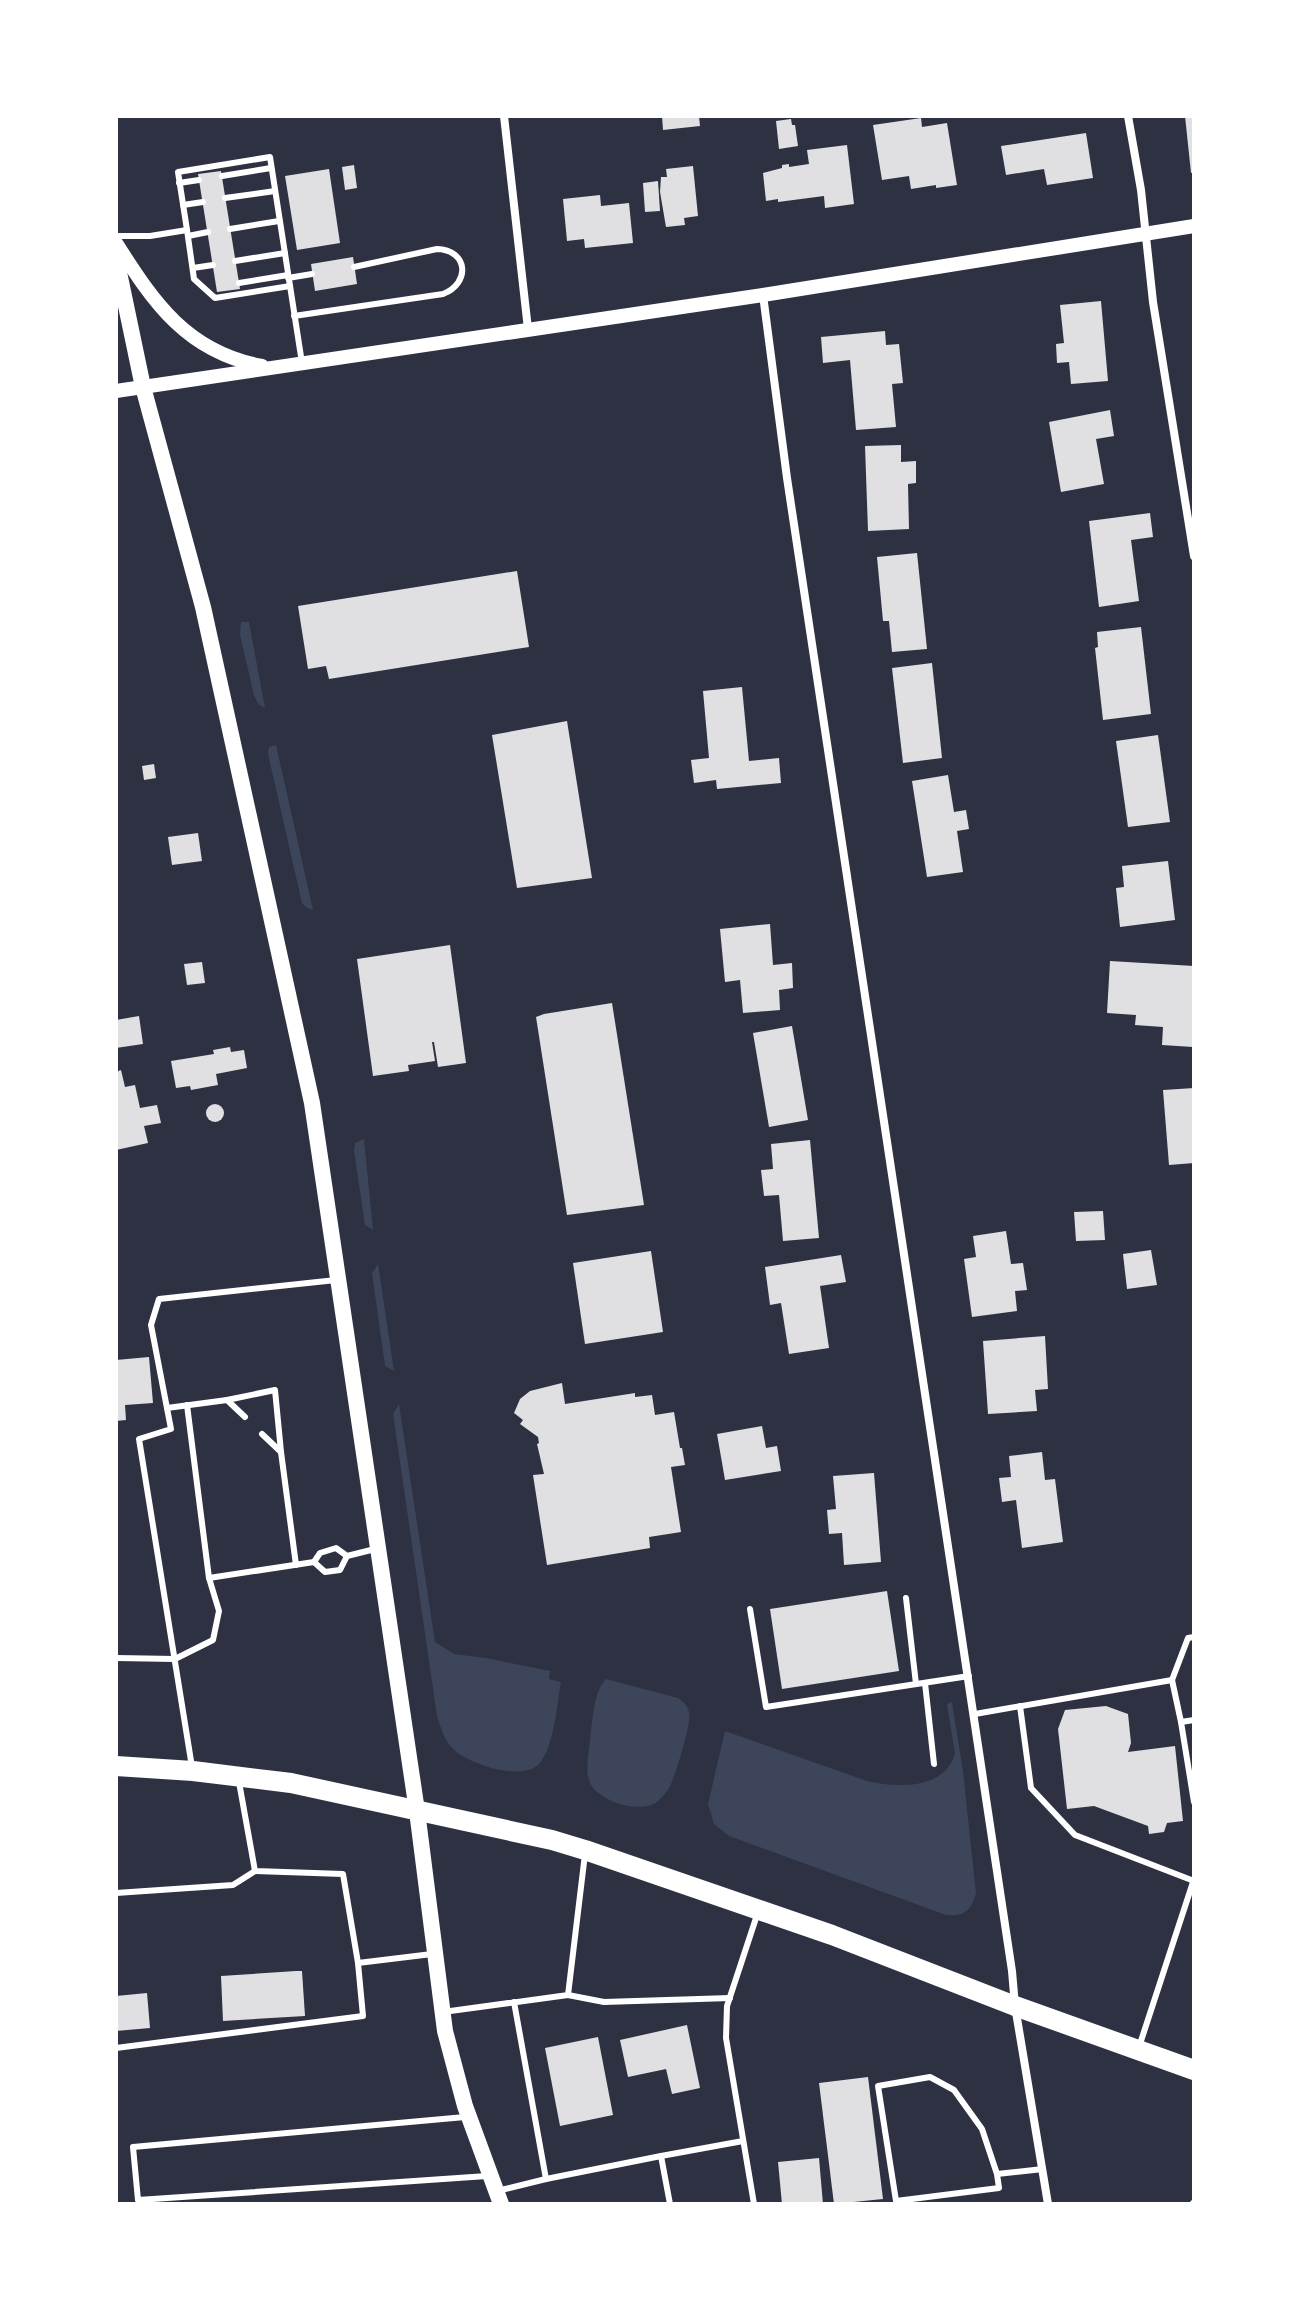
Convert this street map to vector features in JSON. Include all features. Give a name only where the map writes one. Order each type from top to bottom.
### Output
[{"type":"main road","points":[[116,258],[143,387],[210,637],[312,1103],[417,1811],[445,2031],[469,2116],[498,2198]]},
{"type":"main road","points":[[116,1766],[193,1771],[291,1783],[585,1850],[759,1909],[1194,2070]]},
{"type":"street","points":[[504,116],[528,329]]},
{"type":"street","points":[[1128,116],[1141,190],[1153,302],[1194,556]]},
{"type":"street","points":[[116,391],[763,295],[1194,226]]},
{"type":"street","points":[[116,243],[158,304],[185,333],[236,360],[270,368]]},
{"type":"street","points":[[763,295],[787,478],[975,1714],[1015,2006],[1048,2204]]},
{"type":"lane","points":[[290,286],[215,298],[194,279],[178,172],[270,157],[302,363]]},
{"type":"lane","points":[[222,176],[271,168]]},
{"type":"lane","points":[[179,183],[199,180]]},
{"type":"lane","points":[[225,198],[275,191]]},
{"type":"lane","points":[[183,205],[203,202]]},
{"type":"lane","points":[[230,229],[279,221]]},
{"type":"lane","points":[[116,236],[208,232]]},
{"type":"lane","points":[[294,316],[443,294],[458,285],[462,277],[460,260],[445,249],[354,267]]},
{"type":"lane","points":[[235,261],[285,253]]},
{"type":"lane","points":[[193,268],[213,265]]},
{"type":"lane","points":[[239,283],[312,274]]},
{"type":"lane","points":[[204,288],[216,286]]},
{"type":"lane","points":[[193,1771],[139,1439],[171,1429],[151,1325],[159,1299],[339,1280]]},
{"type":"lane","points":[[167,1408],[275,1390],[296,1565]]},
{"type":"lane","points":[[227,1400],[245,1417]]},
{"type":"lane","points":[[116,1658],[175,1659],[213,1640],[219,1611],[209,1578],[187,1405]]},
{"type":"lane","points":[[262,1434],[281,1452]]},
{"type":"lane","points":[[209,1578],[314,1562],[320,1553],[336,1548],[347,1556]]},
{"type":"lane","points":[[314,1562],[325,1572],[340,1570],[347,1556],[378,1548]]},
{"type":"lane","points":[[906,1598],[916,1684]]},
{"type":"lane","points":[[750,1609],[766,1707],[969,1676]]},
{"type":"lane","points":[[1194,1637],[1188,1638],[1172,1680],[1194,1802]]},
{"type":"lane","points":[[975,1714],[1172,1680]]},
{"type":"lane","points":[[925,1683],[934,1764]]},
{"type":"lane","points":[[1020,1706],[1031,1788],[1075,1835],[1194,1880],[1138,2050]]},
{"type":"lane","points":[[1181,1722],[1194,1720]]},
{"type":"lane","points":[[238,1776],[255,1871]]},
{"type":"lane","points":[[568,1995],[585,1850]]},
{"type":"lane","points":[[116,1893],[233,1885],[255,1871],[343,1874],[358,1963],[363,2016],[116,2048]]},
{"type":"lane","points":[[754,2204],[726,2038],[727,2006],[759,1909]]},
{"type":"lane","points":[[358,1963],[436,1954]]},
{"type":"lane","points":[[443,2012],[568,1995],[604,2002],[730,1998]]},
{"type":"lane","points":[[514,2002],[546,2179]]},
{"type":"lane","points":[[930,2077],[954,2090],[982,2129],[997,2174],[999,2188],[896,2201],[878,2086],[930,2077]]},
{"type":"lane","points":[[469,2116],[133,2147],[138,2200],[489,2175]]},
{"type":"lane","points":[[498,2198],[546,2179],[743,2141]]},
{"type":"lane","points":[[661,2156],[670,2204]]},
{"type":"lane","points":[[997,2174],[1043,2169]]},
{"type":"shaded area","points":[[241,622],[249,622],[265,708],[258,704],[254,695],[240,635]]},
{"type":"shaded area","points":[[276,745],[313,910],[302,903],[268,754],[269,747]]},
{"type":"shaded area","points":[[364,1139],[373,1230],[365,1225],[354,1151],[355,1143]]},
{"type":"shaded area","points":[[378,1264],[394,1371],[385,1366],[372,1273]]},
{"type":"shaded area","points":[[399,1404],[435,1642],[454,1654],[550,1671],[549,1679],[561,1682],[548,1748],[539,1764],[531,1769],[508,1771],[470,1760],[453,1749],[441,1729],[393,1414]]},
{"type":"shaded area","points":[[606,1679],[678,1698],[688,1710],[686,1738],[672,1782],[662,1797],[650,1805],[641,1807],[612,1801],[596,1791],[589,1781],[587,1772],[593,1712],[601,1685]]},
{"type":"shaded area","points":[[950,1702],[963,1771],[976,1893],[972,1904],[962,1913],[946,1915],[729,1836],[714,1824],[708,1804],[725,1731],[867,1781],[892,1785],[918,1784],[941,1774],[950,1765],[955,1753],[947,1705]]},
{"type":"building","points":[[662,116],[699,116],[700,126],[663,130]]},
{"type":"building","points":[[1185,116],[1194,116],[1194,172],[1191,173]]},
{"type":"building","points":[[921,118],[922,127],[947,123],[957,185],[911,189],[909,176],[882,180],[873,125]]},
{"type":"building","points":[[791,119],[798,146],[779,149],[776,121]]},
{"type":"building","points":[[1086,133],[1093,178],[1047,185],[1044,169],[1006,175],[1001,146]]},
{"type":"building","points":[[847,145],[854,204],[825,208],[824,196],[766,201],[763,173],[782,168],[782,165],[809,164],[807,150]]},
{"type":"building","points":[[354,165],[357,188],[345,190],[342,167]]},
{"type":"building","points":[[693,166],[698,216],[684,218],[685,225],[666,227],[660,192],[661,177],[667,177],[666,169]]},
{"type":"building","points":[[329,169],[340,243],[297,250],[285,176]]},
{"type":"building","points":[[221,171],[240,289],[217,292],[198,174]]},
{"type":"building","points":[[658,181],[660,211],[645,212],[643,183]]},
{"type":"building","points":[[600,195],[601,206],[629,203],[633,243],[585,248],[584,239],[567,241],[563,199]]},
{"type":"building","points":[[353,257],[357,284],[315,291],[311,264]]},
{"type":"building","points":[[1101,301],[1108,381],[1071,384],[1069,362],[1057,363],[1056,344],[1064,343],[1060,305]]},
{"type":"building","points":[[885,331],[886,345],[899,344],[903,383],[892,384],[896,427],[856,430],[850,360],[823,363],[821,337]]},
{"type":"building","points":[[1110,410],[1114,436],[1096,439],[1104,484],[1061,492],[1049,422]]},
{"type":"building","points":[[901,445],[901,462],[916,461],[916,483],[908,484],[909,529],[868,531],[865,446]]},
{"type":"building","points":[[1150,513],[1153,537],[1131,540],[1139,601],[1099,607],[1089,521]]},
{"type":"building","points":[[917,553],[927,649],[892,652],[889,621],[883,621],[877,557]]},
{"type":"building","points":[[517,571],[529,647],[329,679],[326,666],[308,669],[298,606]]},
{"type":"building","points":[[1141,627],[1151,714],[1103,720],[1095,648],[1098,647],[1097,632]]},
{"type":"building","points":[[932,663],[942,758],[903,763],[892,668]]},
{"type":"building","points":[[742,687],[749,761],[779,758],[781,783],[717,789],[716,780],[694,783],[691,760],[709,758],[703,691]]},
{"type":"building","points":[[567,721],[592,878],[517,888],[492,735]]},
{"type":"building","points":[[1158,735],[1170,822],[1128,827],[1116,741]]},
{"type":"building","points":[[154,764],[156,778],[144,780],[142,766]]},
{"type":"building","points":[[948,775],[954,812],[966,810],[969,829],[957,831],[963,872],[927,877],[912,781]]},
{"type":"building","points":[[198,833],[202,861],[172,865],[168,837]]},
{"type":"building","points":[[1168,861],[1175,920],[1120,927],[1116,888],[1124,887],[1122,866]]},
{"type":"building","points":[[770,924],[773,965],[792,963],[793,988],[779,990],[780,1010],[743,1013],[740,980],[725,982],[720,929]]},
{"type":"building","points":[[450,945],[466,1063],[438,1067],[432,1042],[435,1061],[408,1065],[409,1071],[373,1076],[357,959]]},
{"type":"building","points":[[1110,961],[1194,966],[1193,1047],[1162,1045],[1163,1027],[1135,1025],[1136,1015],[1107,1013]]},
{"type":"building","points":[[202,962],[205,983],[187,985],[184,964]]},
{"type":"building","points":[[612,1003],[644,1205],[567,1215],[536,1017]]},
{"type":"building","points":[[139,1016],[143,1044],[116,1048],[116,1020]]},
{"type":"building","points":[[792,1026],[808,1120],[769,1127],[753,1033]]},
{"type":"building","points":[[230,1047],[231,1052],[244,1050],[247,1068],[216,1074],[218,1085],[191,1090],[190,1086],[176,1088],[171,1061],[214,1054],[213,1050]]},
{"type":"building","points":[[121,1070],[125,1087],[135,1085],[140,1108],[157,1105],[161,1123],[144,1126],[148,1143],[116,1150],[116,1072]]},
{"type":"building","points":[[1194,1088],[1194,1163],[1169,1165],[1163,1090]]},
{"type":"building","points":[[215,1104],[224,1113],[215,1122],[206,1113]]},
{"type":"building","points":[[810,1140],[819,1238],[783,1241],[779,1195],[764,1196],[761,1170],[773,1169],[771,1144]]},
{"type":"building","points":[[1103,1211],[1105,1240],[1076,1241],[1074,1212]]},
{"type":"building","points":[[1006,1231],[1011,1264],[1023,1263],[1027,1290],[1015,1291],[1017,1311],[972,1317],[964,1259],[976,1257],[973,1236]]},
{"type":"building","points":[[1151,1250],[1157,1285],[1127,1289],[1123,1254]]},
{"type":"building","points":[[651,1251],[663,1332],[585,1344],[573,1263]]},
{"type":"building","points":[[841,1255],[846,1282],[820,1286],[829,1348],[789,1354],[781,1303],[770,1305],[765,1267]]},
{"type":"building","points":[[1045,1336],[1048,1389],[1035,1390],[1037,1411],[988,1414],[983,1341]]},
{"type":"building","points":[[149,1357],[153,1403],[125,1405],[126,1420],[116,1421],[116,1360]]},
{"type":"building","points":[[562,1383],[565,1404],[635,1393],[635,1397],[652,1395],[655,1415],[674,1412],[685,1465],[671,1467],[681,1532],[649,1537],[650,1548],[547,1565],[533,1475],[544,1474],[538,1437],[520,1424],[523,1420],[514,1413],[520,1399],[530,1391]]},
{"type":"building","points":[[762,1426],[766,1448],[777,1446],[781,1471],[725,1480],[717,1434]]},
{"type":"building","points":[[1042,1452],[1045,1480],[1055,1479],[1063,1542],[1022,1548],[1016,1500],[1002,1502],[999,1478],[1011,1477],[1009,1456]]},
{"type":"building","points":[[874,1473],[881,1562],[844,1565],[842,1533],[829,1534],[827,1510],[836,1509],[833,1476]]},
{"type":"building","points":[[887,1591],[899,1671],[782,1689],[770,1609]]},
{"type":"building","points":[[1106,1706],[1128,1714],[1131,1743],[1128,1752],[1175,1746],[1183,1821],[1167,1823],[1164,1832],[1149,1834],[1148,1826],[1094,1806],[1067,1809],[1058,1729],[1065,1710]]},
{"type":"building","points":[[302,1971],[305,2016],[223,2021],[221,1976]]},
{"type":"building","points":[[147,1993],[150,2028],[116,2031],[116,1996]]},
{"type":"building","points":[[687,2025],[700,2088],[672,2094],[666,2069],[628,2077],[620,2040]]},
{"type":"building","points":[[598,2037],[613,2115],[560,2126],[545,2048]]},
{"type":"building","points":[[868,2077],[883,2199],[834,2204],[819,2083]]},
{"type":"building","points":[[819,2158],[823,2204],[782,2204],[778,2162]]}]
